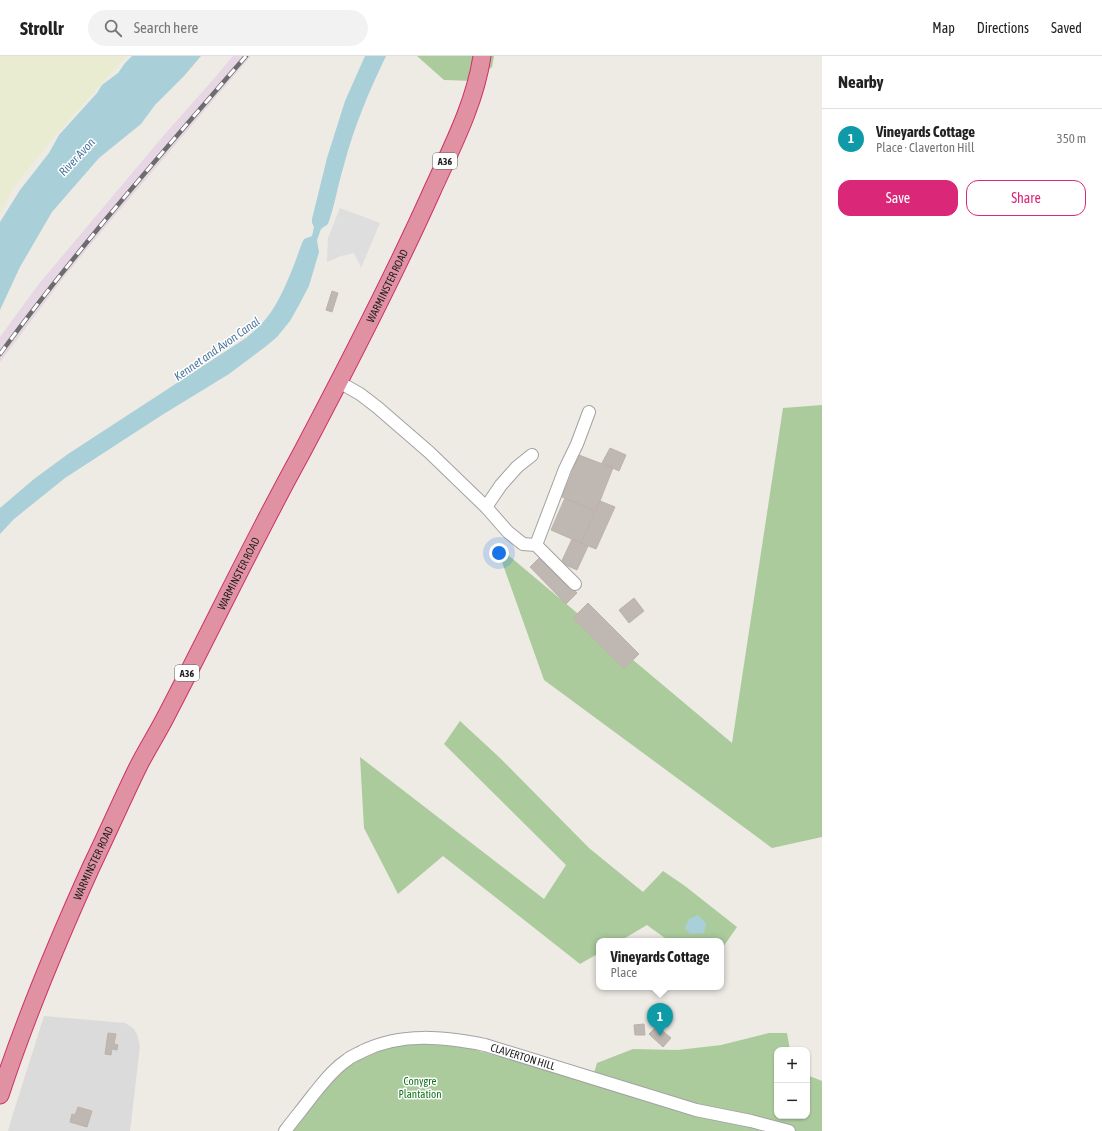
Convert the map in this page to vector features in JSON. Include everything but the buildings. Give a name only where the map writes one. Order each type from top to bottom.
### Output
[{"type":"highway","name":"WARMINSTER ROAD","points":[[0,1095],[53,954],[80,891],[137,769],[339,382],[399,263],[451,148],[476,88],[482,56]]},
{"type":"street","points":[[339,382],[360,394],[377,407],[429,452],[486,507],[508,532],[523,544],[536,545],[575,584]]},
{"type":"street","points":[[536,545],[589,412]]},
{"type":"street","points":[[486,507],[501,485],[517,467],[532,455]]},
{"type":"street","name":"CLAVERTON HILL","points":[[285,1131],[329,1076],[347,1059],[387,1042],[406,1039],[430,1038],[457,1040],[485,1045],[696,1110],[751,1121],[789,1131]]},
{"type":"shaded area","points":[[233,56],[251,56],[64,277],[0,362],[0,337],[38,285],[164,135]]},
{"type":"shaded area","points":[[340,208],[380,223],[361,268],[354,253],[341,256],[327,262],[328,238]]},
{"type":"shaded area","points":[[44,1016],[125,1023],[133,1028],[137,1034],[140,1046],[130,1131],[8,1131]]},
{"type":"green space","points":[[0,56],[127,56],[53,138],[13,188],[0,215]]},
{"type":"green space","points":[[417,56],[494,56],[492,67],[474,81],[444,80]]},
{"type":"green space","points":[[822,405],[822,837],[772,848],[544,680],[496,545],[732,743],[783,408]]},
{"type":"green space","points":[[460,721],[499,757],[589,848],[643,892],[663,871],[685,886],[737,927],[724,946],[724,938],[665,938],[647,925],[625,938],[596,938],[596,955],[580,964],[443,856],[398,894],[364,828],[360,757],[544,899],[566,865],[444,744]]},
{"type":"green space","name":"Conygre Plantation","points":[[769,1033],[787,1033],[789,1047],[774,1047],[774,1119],[810,1119],[810,1076],[822,1081],[822,1131],[293,1131],[332,1082],[352,1063],[389,1047],[419,1043],[460,1046],[591,1083],[597,1063],[633,1049],[678,1050],[721,1045]]},
{"type":"water","name":"River Avon","points":[[132,56],[201,56],[184,76],[155,105],[141,124],[99,158],[52,212],[20,267],[0,310],[0,222],[20,190],[49,153],[59,135],[97,93],[102,85],[118,73]]},
{"type":"water","points":[[365,56],[386,56],[352,137],[328,224],[321,229],[317,240],[319,252],[309,286],[290,321],[277,337],[229,374],[162,415],[65,478],[14,519],[0,534],[0,508],[34,479],[68,454],[246,338],[260,326],[270,313],[281,295],[304,239],[312,236],[314,227],[312,219],[327,158],[345,101]]},
{"type":"water","points":[[698,915],[706,923],[704,933],[690,934],[685,928],[689,919]]},
{"type":"railway","points":[[0,354],[89,240],[151,165],[246,56]]},
{"type":"place","name":"Vineyards Cottage","points":[[660,1036]]},
{"type":"water label","name":"Kennet and Avon Canal","points":[[217,349]]}]
